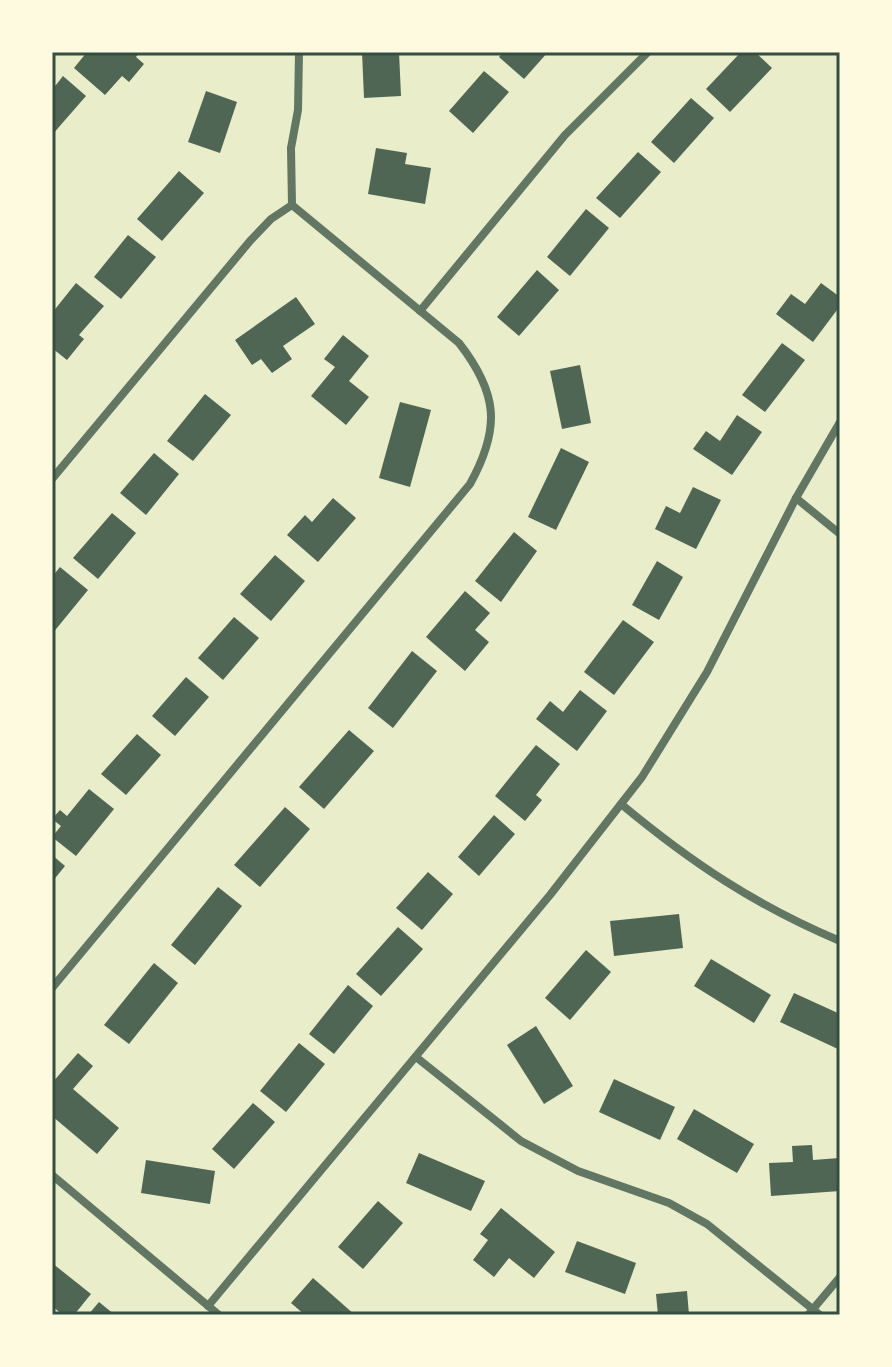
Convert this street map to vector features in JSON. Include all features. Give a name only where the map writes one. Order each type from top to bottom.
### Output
[{"type":"street","points":[[52,988],[470,484],[483,460],[493,429],[484,380],[459,343],[292,205],[291,148],[298,110],[299,52]]},
{"type":"street","points":[[420,311],[565,135],[648,52]]},
{"type":"street","points":[[52,479],[250,241],[271,219],[292,205]]},
{"type":"street","points":[[208,1306],[416,1057],[621,804],[707,672],[796,498],[840,422]]},
{"type":"street","points":[[796,498],[840,534]]},
{"type":"street","points":[[621,804],[682,855],[726,885],[781,916],[840,941]]},
{"type":"street","points":[[416,1057],[521,1141],[578,1171],[669,1203],[707,1224],[814,1313],[840,1277]]},
{"type":"street","points":[[52,1175],[219,1315]]},
{"type":"building","points":[[87,52],[140,52],[136,57],[144,64],[129,82],[122,76],[105,95],[74,68]]},
{"type":"building","points":[[362,52],[399,52],[401,96],[364,98]]},
{"type":"building","points":[[503,52],[548,52],[524,79],[499,57]]},
{"type":"building","points":[[741,52],[755,52],[772,68],[730,112],[706,89]]},
{"type":"building","points":[[484,71],[509,92],[473,133],[449,111]]},
{"type":"building","points":[[63,76],[86,96],[52,135],[52,90]]},
{"type":"building","points":[[206,91],[237,102],[220,153],[188,142]]},
{"type":"building","points":[[691,98],[714,118],[674,163],[651,142]]},
{"type":"building","points":[[376,148],[407,153],[405,164],[431,168],[425,204],[368,194]]},
{"type":"building","points":[[638,152],[661,172],[620,218],[596,198]]},
{"type":"building","points":[[179,171],[204,193],[162,241],[137,219]]},
{"type":"building","points":[[586,209],[609,228],[570,276],[547,257]]},
{"type":"building","points":[[128,235],[156,257],[121,299],[94,277]]},
{"type":"building","points":[[537,270],[559,290],[519,336],[497,317]]},
{"type":"building","points":[[76,283],[104,306],[79,335],[84,339],[67,360],[52,348],[52,313]]},
{"type":"building","points":[[821,283],[840,297],[840,306],[813,342],[776,314],[791,294],[805,304]]},
{"type":"building","points":[[296,297],[315,324],[283,346],[292,359],[272,373],[261,359],[252,365],[235,340]]},
{"type":"building","points":[[343,335],[369,356],[349,381],[369,397],[346,425],[311,396],[335,367],[324,359]]},
{"type":"building","points":[[782,343],[805,360],[765,412],[742,395]]},
{"type":"building","points":[[580,365],[591,423],[562,429],[550,371]]},
{"type":"building","points":[[205,394],[231,415],[193,461],[167,441]]},
{"type":"building","points":[[400,402],[431,410],[410,487],[379,478]]},
{"type":"building","points":[[737,415],[762,432],[732,475],[693,449],[706,431],[720,441]]},
{"type":"building","points":[[561,448],[589,462],[556,530],[528,517]]},
{"type":"building","points":[[154,453],[179,474],[146,515],[120,493]]},
{"type":"building","points":[[693,487],[721,500],[696,549],[655,529],[666,506],[680,513]]},
{"type":"building","points":[[333,498],[356,518],[318,562],[287,535],[305,515],[312,522]]},
{"type":"building","points":[[112,513],[136,533],[98,579],[73,558]]},
{"type":"building","points":[[514,532],[537,551],[501,602],[475,581]]},
{"type":"building","points":[[275,555],[305,581],[271,621],[240,594]]},
{"type":"building","points":[[657,561],[683,577],[659,620],[632,605]]},
{"type":"building","points":[[60,567],[88,590],[52,634],[52,577]]},
{"type":"building","points":[[465,591],[490,613],[475,630],[489,642],[465,671],[426,637]]},
{"type":"building","points":[[234,617],[259,638],[223,680],[198,658]]},
{"type":"building","points":[[623,620],[654,642],[614,695],[584,672]]},
{"type":"building","points":[[412,651],[437,671],[393,728],[368,708]]},
{"type":"building","points":[[186,677],[209,697],[175,736],[152,716]]},
{"type":"building","points":[[580,690],[607,711],[577,751],[536,719],[550,701],[563,712]]},
{"type":"building","points":[[349,730],[374,751],[324,809],[299,787]]},
{"type":"building","points":[[137,734],[161,755],[126,795],[101,774]]},
{"type":"building","points":[[536,745],[560,764],[536,795],[542,800],[525,821],[495,796]]},
{"type":"building","points":[[89,789],[114,809],[76,856],[52,837],[61,826],[52,819],[60,810],[67,816]]},
{"type":"building","points":[[285,807],[310,829],[260,887],[234,865]]},
{"type":"building","points":[[494,815],[515,834],[479,876],[458,857]]},
{"type":"building","points":[[52,855],[65,866],[52,882]]},
{"type":"building","points":[[428,872],[453,894],[422,930],[396,908]]},
{"type":"building","points":[[218,887],[242,906],[195,965],[171,945]]},
{"type":"building","points":[[679,914],[683,948],[614,956],[610,921]]},
{"type":"building","points":[[398,927],[423,949],[381,996],[356,974]]},
{"type":"building","points":[[586,950],[611,972],[570,1020],[545,998]]},
{"type":"building","points":[[711,959],[771,995],[754,1023],[694,986]]},
{"type":"building","points":[[154,963],[178,983],[129,1044],[104,1025]]},
{"type":"building","points":[[348,985],[373,1006],[334,1054],[309,1034]]},
{"type":"building","points":[[794,993],[840,1014],[840,1050],[780,1022]]},
{"type":"building","points":[[536,1026],[573,1086],[544,1104],[507,1045]]},
{"type":"building","points":[[299,1043],[325,1064],[286,1112],[260,1091]]},
{"type":"building","points":[[78,1053],[93,1066],[73,1089],[119,1128],[97,1154],[52,1116],[52,1083]]},
{"type":"building","points":[[614,1079],[675,1107],[660,1140],[599,1112]]},
{"type":"building","points":[[253,1103],[275,1122],[234,1169],[212,1149]]},
{"type":"building","points":[[694,1109],[754,1144],[737,1173],[677,1139]]},
{"type":"building","points":[[812,1145],[813,1160],[839,1158],[840,1191],[771,1196],[769,1163],[793,1162],[792,1146]]},
{"type":"building","points":[[419,1153],[485,1181],[471,1211],[406,1183]]},
{"type":"building","points":[[146,1160],[215,1171],[210,1204],[141,1193]]},
{"type":"building","points":[[378,1201],[403,1223],[363,1269],[338,1247]]},
{"type":"building","points":[[501,1208],[555,1252],[534,1278],[509,1258],[494,1277],[473,1260],[488,1240],[480,1234]]},
{"type":"building","points":[[577,1241],[636,1263],[625,1294],[565,1272]]},
{"type":"building","points":[[52,1263],[91,1294],[74,1315],[63,1315],[52,1306]]},
{"type":"building","points":[[313,1278],[355,1315],[305,1315],[291,1303]]},
{"type":"building","points":[[687,1291],[689,1315],[658,1315],[656,1294]]},
{"type":"building","points":[[99,1302],[115,1315],[88,1315]]}]
